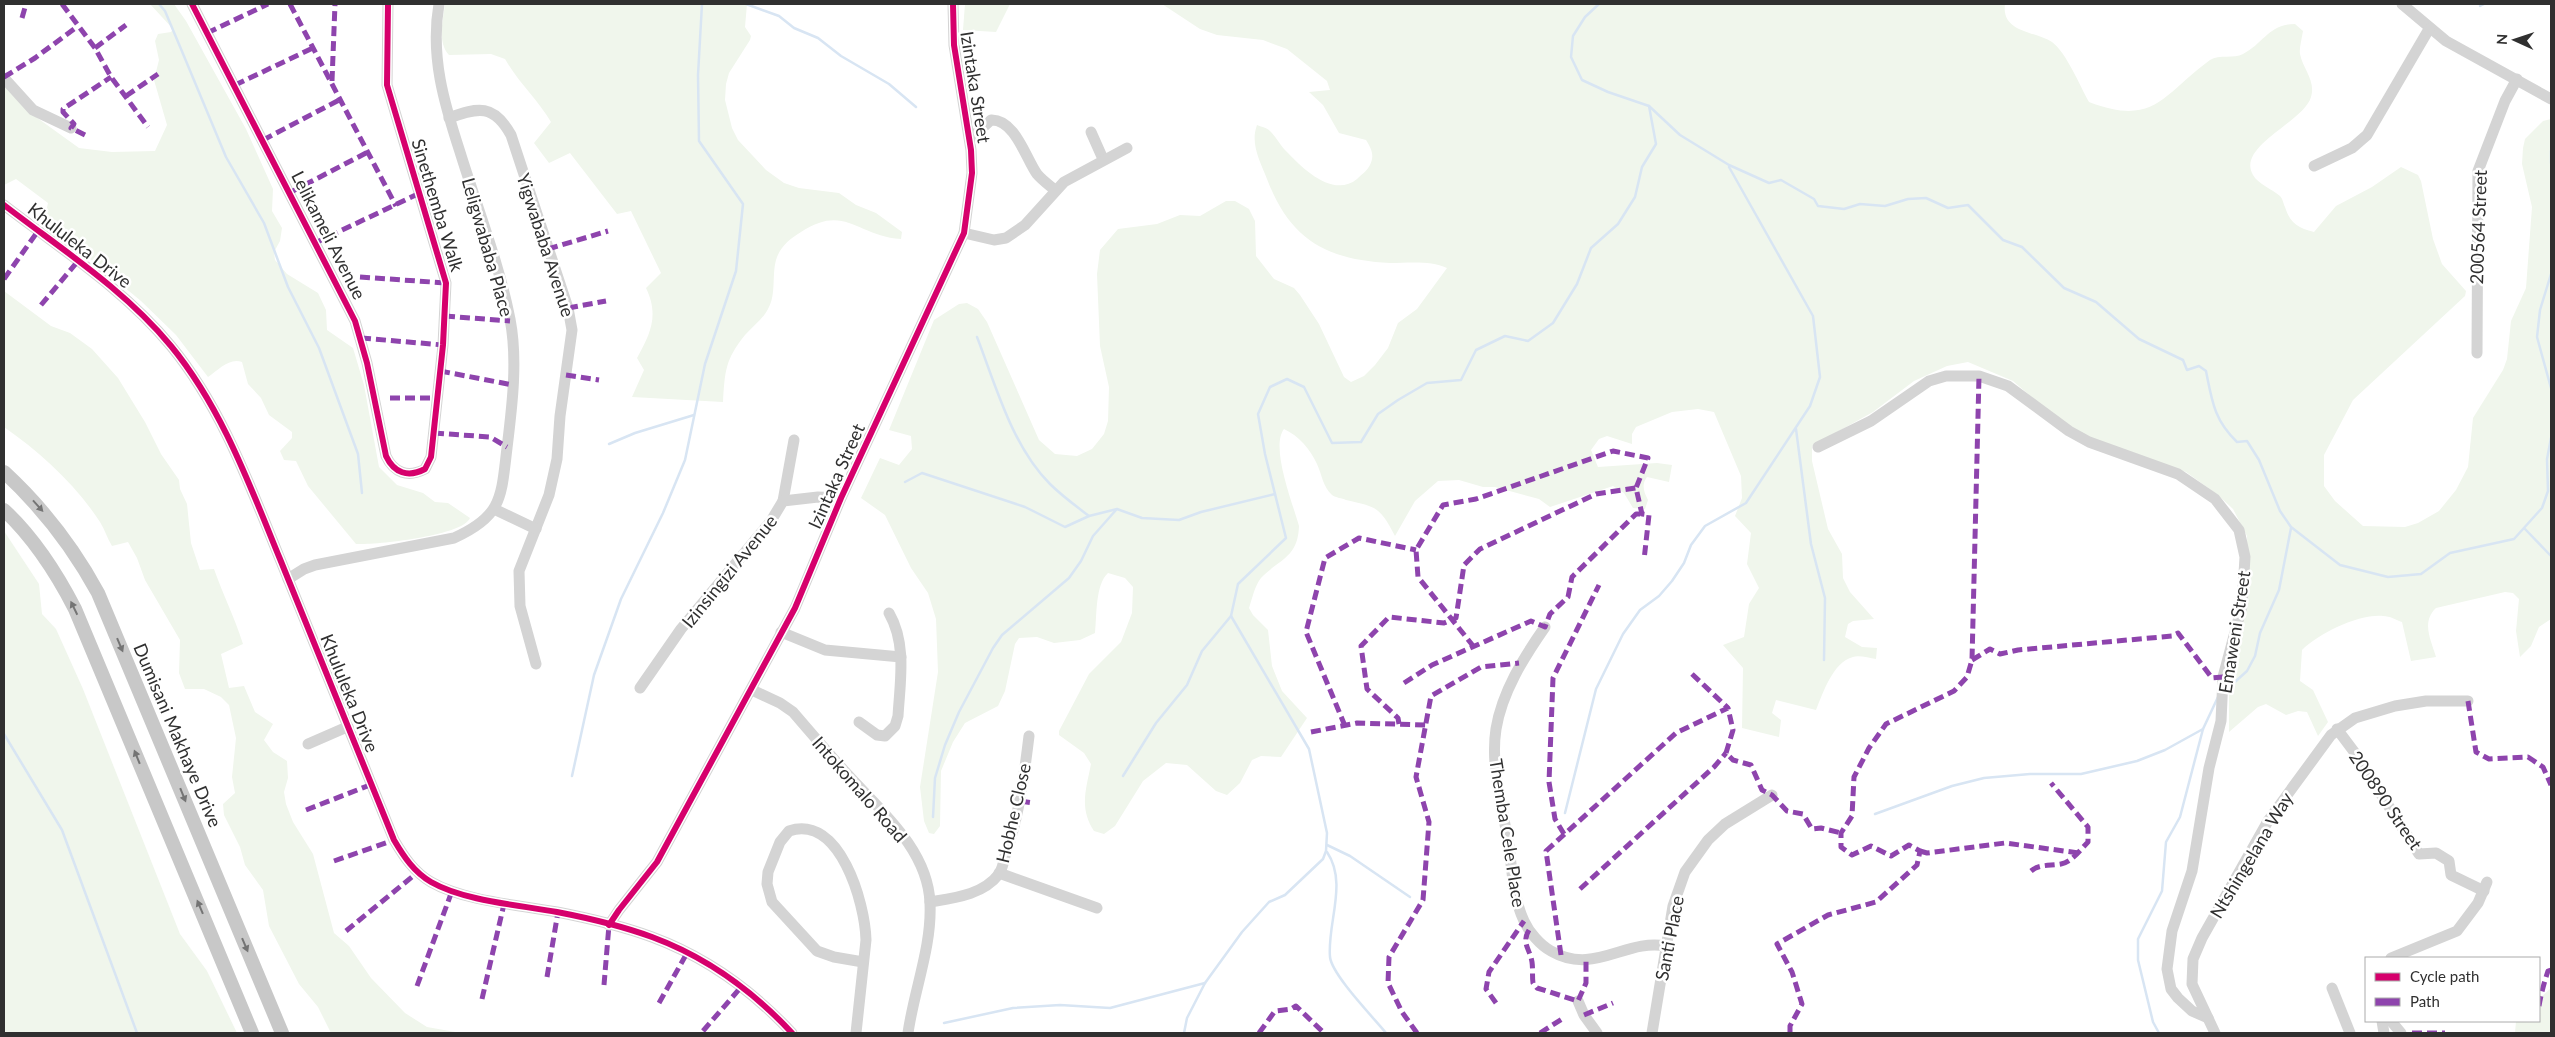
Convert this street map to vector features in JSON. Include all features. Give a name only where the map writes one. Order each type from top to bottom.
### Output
[{"type":"main road","name":"Dumisani Makhaye Drive","points":[[4,472],[49,519],[73,551],[98,593],[282,1033]]},
{"type":"main road","points":[[4,510],[20,526],[46,559],[78,617],[252,1033]]},
{"type":"street","name":"Lelikameli Avenue","points":[[192,4],[355,321],[367,362],[386,456],[391,466],[397,470],[412,474],[419,472]]},
{"type":"street","name":"Sinethemba Walk","points":[[388,4],[387,84],[446,283],[444,346],[431,457],[429,464],[419,472]]},
{"type":"street","name":"Leligwababa Place","points":[[288,579],[304,569],[315,565],[454,538],[474,530],[487,520],[494,509],[501,491],[510,420],[513,375],[510,321],[500,282],[439,82],[436,50],[439,4]]},
{"type":"street","name":"Izintaka Street","points":[[609,925],[657,862],[708,764],[752,690],[795,608],[841,498],[964,233],[972,173],[970,139],[954,45],[953,4]]},
{"type":"street","points":[[2402,4],[2429,29],[2465,53],[2551,98]]},
{"type":"street","points":[[2314,166],[2352,148],[2367,135],[2429,29]]},
{"type":"street","points":[[4,78],[33,110],[71,128]]},
{"type":"street","name":"200564 Street","points":[[2477,354],[2478,171],[2505,101],[2517,79]]},
{"type":"street","name":"Yigwababa Avenue","points":[[449,118],[472,109],[495,116],[504,123],[510,135],[570,316],[572,330],[560,416],[557,459],[549,495],[536,529]]},
{"type":"street","points":[[970,139],[991,120],[1002,122],[1024,148],[1038,175],[1055,190]]},
{"type":"street","points":[[1091,132],[1103,159]]},
{"type":"street","points":[[964,233],[994,240],[1006,238],[1025,225],[1055,190],[1103,159],[1127,148]]},
{"type":"street","name":"Khululeka Drive","points":[[4,205],[124,298],[155,328],[182,360],[208,398],[221,423],[288,579],[346,727],[394,840],[406,861],[432,883],[452,891],[504,904],[558,912],[652,937],[716,968],[764,1005],[792,1033]]},
{"type":"street","name":"Emaweni Street","points":[[1818,447],[1871,421],[1929,381],[1946,376],[1980,376],[2008,386],[2088,442],[2178,474],[2215,498],[2224,507],[2239,530],[2244,546],[2245,585],[2242,606],[2222,685],[2218,743],[2209,768],[2192,871],[2172,931],[2167,969],[2171,989],[2178,998],[2192,1011],[2208,1018]]},
{"type":"street","points":[[783,502],[794,440]]},
{"type":"street","name":"Izinsingizi Avenue","points":[[640,688],[687,623],[771,521],[783,502],[818,497],[841,498]]},
{"type":"street","points":[[494,509],[536,529],[523,556],[518,587],[524,626],[536,664]]},
{"type":"street","points":[[859,722],[881,736],[890,733],[894,726],[898,708],[901,656],[897,628],[889,613]]},
{"type":"street","name":"Themba Cele Place","points":[[1545,627],[1520,663],[1496,729],[1496,765],[1519,909],[1526,925],[1537,939],[1552,952],[1561,955],[1586,960],[1613,956],[1642,946],[1666,946]]},
{"type":"street","points":[[781,632],[825,650],[901,656]]},
{"type":"street","name":"Intokomalo Road","points":[[752,690],[780,703],[793,712],[895,825],[916,855],[926,877],[930,902],[925,954],[908,1033]]},
{"type":"street","name":"Ntshingelana Way","points":[[2216,1033],[2192,984],[2191,970],[2193,959],[2202,938],[2268,821],[2337,729],[2355,718],[2395,706],[2426,701],[2468,702]]},
{"type":"street","points":[[308,744],[346,727]]},
{"type":"street","name":"200890 Street","points":[[2337,729],[2355,753],[2419,854],[2441,854],[2450,861],[2450,876],[2486,886],[2478,903],[2458,931],[2393,957]]},
{"type":"street","name":"Hobhe Close","points":[[930,902],[962,897],[976,891],[999,873],[1010,844],[1020,801],[1029,736]]},
{"type":"street","name":"Santi Place","points":[[1652,1033],[1666,946],[1678,888],[1708,840],[1725,824],[1772,795]]},
{"type":"street","points":[[856,1033],[866,940],[864,915],[846,862],[823,838],[808,829],[788,831],[780,842],[768,872],[767,884],[772,902],[817,951],[834,957],[863,962]]},
{"type":"street","points":[[999,873],[1097,908]]},
{"type":"street","points":[[2332,988],[2350,1033]]},
{"type":"street","points":[[1578,1001],[1584,1015],[1597,1033]]},
{"type":"street","points":[[2392,1022],[2401,1033]]},
{"type":"shaded area","points":[[150,4],[174,4],[186,21],[246,129],[273,189],[272,211],[282,228],[280,241],[274,252],[275,260],[287,274],[318,293],[326,310],[327,330],[353,348],[364,385],[379,467],[397,485],[423,493],[435,502],[448,503],[470,518],[464,524],[452,530],[418,538],[356,544],[308,486],[296,461],[284,460],[280,451],[292,438],[292,432],[269,415],[261,398],[248,384],[242,362],[233,361],[208,377],[176,335],[141,301],[44,221],[48,203],[16,179],[4,185],[4,85],[36,117],[79,148],[112,152],[155,151],[167,125],[154,80],[159,60],[155,41],[158,34],[171,32],[173,29]]},
{"type":"shaded area","points":[[445,4],[747,4],[745,27],[751,36],[750,40],[729,73],[726,84],[725,100],[732,128],[738,140],[766,170],[784,183],[799,188],[839,193],[856,205],[876,213],[902,232],[901,239],[886,237],[851,224],[829,220],[801,232],[781,249],[777,257],[771,303],[766,313],[745,335],[733,352],[727,366],[723,402],[632,397],[644,370],[637,358],[652,324],[652,307],[646,288],[661,273],[631,211],[617,214],[570,153],[549,163],[534,143],[551,122],[505,59],[491,54],[449,55],[445,50],[442,37]]},
{"type":"shaded area","points":[[965,4],[1010,4],[996,32],[963,30]]},
{"type":"shaded area","points":[[1162,4],[2005,4],[2005,14],[2008,21],[2014,26],[2045,38],[2057,47],[2067,61],[2089,102],[2111,109],[2129,111],[2144,109],[2156,104],[2210,60],[2218,57],[2243,54],[2279,27],[2295,24],[2303,31],[2300,54],[2311,80],[2311,97],[2297,116],[2273,134],[2254,154],[2250,164],[2253,175],[2258,181],[2280,196],[2289,217],[2295,224],[2303,229],[2314,232],[2336,206],[2372,187],[2401,167],[2418,175],[2421,181],[2433,239],[2442,264],[2466,291],[2465,296],[2353,400],[2324,455],[2324,486],[2335,501],[2363,526],[2405,527],[2418,523],[2439,511],[2456,490],[2468,467],[2473,418],[2503,370],[2507,359],[2511,321],[2526,288],[2532,207],[2522,164],[2525,139],[2543,121],[2551,119],[2551,619],[2539,627],[2531,646],[2520,657],[2516,631],[2519,599],[2513,593],[2505,592],[2436,608],[2431,613],[2428,631],[2436,657],[2411,661],[2402,622],[2383,616],[2373,616],[2351,621],[2329,631],[2302,650],[2300,681],[2313,690],[2328,722],[2318,736],[2307,712],[2298,711],[2286,715],[2266,704],[2258,707],[2229,732],[2229,689],[2240,638],[2248,580],[2247,536],[2233,509],[2218,495],[2186,472],[2122,452],[2080,432],[2047,410],[2013,381],[1968,362],[1947,366],[1914,381],[1873,412],[1812,446],[1812,461],[1828,529],[1842,554],[1843,578],[1850,592],[1874,619],[1853,621],[1848,624],[1845,637],[1862,647],[1877,648],[1876,659],[1855,656],[1840,665],[1834,671],[1816,710],[1776,700],[1772,713],[1781,720],[1779,737],[1742,728],[1743,668],[1723,645],[1744,637],[1749,604],[1759,588],[1747,564],[1751,533],[1735,516],[1742,498],[1741,476],[1714,412],[1698,409],[1672,412],[1636,427],[1632,434],[1632,444],[1607,436],[1599,439],[1591,450],[1598,467],[1657,463],[1672,465],[1669,482],[1647,477],[1645,480],[1644,488],[1648,500],[1645,509],[1633,508],[1624,493],[1613,486],[1550,507],[1539,499],[1495,487],[1483,487],[1459,480],[1438,481],[1415,501],[1395,536],[1385,519],[1376,510],[1365,504],[1332,495],[1323,481],[1311,453],[1299,439],[1284,429],[1280,437],[1281,462],[1299,526],[1298,537],[1291,552],[1261,578],[1249,608],[1253,615],[1268,630],[1272,666],[1282,691],[1307,718],[1281,757],[1261,756],[1252,760],[1240,783],[1227,795],[1216,791],[1187,765],[1166,763],[1143,781],[1115,826],[1104,834],[1094,831],[1089,823],[1085,807],[1091,764],[1084,753],[1059,735],[1059,731],[1089,674],[1121,642],[1132,613],[1133,587],[1125,578],[1108,573],[1104,578],[1099,593],[1095,633],[1080,640],[1054,643],[1037,637],[1019,638],[1015,644],[1005,691],[998,706],[965,723],[953,742],[941,771],[940,826],[934,834],[929,833],[924,821],[920,787],[938,672],[936,619],[928,593],[911,568],[885,515],[861,498],[880,458],[899,465],[912,449],[911,436],[889,430],[934,320],[959,304],[967,303],[978,309],[987,322],[1039,440],[1055,454],[1077,456],[1092,449],[1104,434],[1108,421],[1109,387],[1100,346],[1097,274],[1100,250],[1118,229],[1157,224],[1180,215],[1200,216],[1226,201],[1235,201],[1249,209],[1255,221],[1256,256],[1274,279],[1294,288],[1300,295],[1319,324],[1344,377],[1351,382],[1364,376],[1375,365],[1388,348],[1398,323],[1417,309],[1447,268],[1426,263],[1390,263],[1347,257],[1329,251],[1299,232],[1276,200],[1262,166],[1255,146],[1257,125],[1270,131],[1302,167],[1329,184],[1348,184],[1366,171],[1372,155],[1368,143],[1366,140],[1339,133],[1323,105],[1309,92],[1330,90],[1327,81],[1287,49],[1263,40],[1217,35],[1200,29]]},
{"type":"shaded area","points":[[4,291],[51,326],[70,333],[92,349],[118,378],[145,422],[161,454],[179,480],[180,489],[187,504],[191,543],[200,570],[214,569],[243,644],[221,654],[229,688],[244,686],[255,712],[273,724],[264,740],[273,752],[287,761],[288,778],[284,792],[286,804],[293,822],[313,854],[334,933],[349,946],[371,978],[405,1013],[427,1027],[461,1033],[331,1033],[318,1007],[299,984],[269,926],[263,890],[245,865],[240,847],[224,815],[223,804],[235,793],[232,777],[236,738],[229,705],[221,697],[204,689],[185,689],[179,673],[180,640],[145,580],[137,558],[128,542],[112,546],[100,522],[69,482],[31,447],[4,427]]},
{"type":"shaded area","points":[[4,531],[39,584],[42,614],[56,629],[83,689],[180,934],[207,971],[237,1033],[4,1033]]},
{"type":"shaded area","points":[[2551,988],[2551,1033],[2515,1033],[2516,1022],[2540,1022],[2540,998]]},
{"type":"waterway","points":[[159,4],[165,11],[226,157],[264,223],[288,287],[319,348],[358,454],[362,493]]},
{"type":"waterway","points":[[572,776],[594,675],[621,599],[663,513],[685,460],[705,364],[736,271],[743,204],[699,141],[698,75],[702,4]]},
{"type":"waterway","points":[[746,4],[779,16],[794,28],[818,38],[841,56],[889,84],[916,107]]},
{"type":"waterway","points":[[1599,4],[1585,17],[1573,36],[1571,57],[1582,80],[1608,92],[1649,106],[1680,135],[1729,165],[1769,183],[1781,180],[1814,199],[1818,206],[1844,209],[1860,204],[1885,206],[1908,199],[1926,198],[1948,208],[1968,205],[2003,240],[2022,247],[2064,288],[2096,302],[2139,339],[2183,360],[2187,370],[2199,366],[2206,371],[2212,401],[2223,426],[2237,442],[2247,441],[2259,460],[2280,511],[2291,527],[2340,565],[2388,577],[2421,574],[2450,553],[2514,539],[2542,508],[2548,491],[2547,459],[2551,438]]},
{"type":"waterway","points":[[2480,6],[2484,4]]},
{"type":"waterway","points":[[1184,1033],[1187,1018],[1205,983],[1242,932],[1269,902],[1285,895],[1323,859],[1326,851],[1327,833],[1309,749],[1231,616],[1238,584],[1286,538],[1265,454],[1258,414],[1270,387],[1287,379],[1304,387],[1332,443],[1361,442],[1378,414],[1398,400],[1427,383],[1461,380],[1476,350],[1505,336],[1528,341],[1553,323],[1577,284],[1591,248],[1618,224],[1635,197],[1642,167],[1656,144],[1649,106]]},
{"type":"waterway","points":[[2551,151],[2551,163]]},
{"type":"waterway","points":[[1565,813],[1596,689],[1623,634],[1640,610],[1659,596],[1672,581],[1684,563],[1691,545],[1705,526],[1746,503],[1810,406],[1820,377],[1813,316],[1729,167]]},
{"type":"waterway","points":[[2551,274],[2540,310],[2537,337],[2551,388]]},
{"type":"waterway","points":[[977,337],[1006,415],[1025,452],[1050,484],[1089,516]]},
{"type":"waterway","points":[[609,444],[635,433],[694,415]]},
{"type":"waterway","points":[[1796,429],[1811,544],[1825,598],[1824,660]]},
{"type":"waterway","points":[[905,482],[922,473],[1025,507],[1065,527],[1089,516],[1117,509],[1142,518],[1179,520],[1201,512],[1275,494]]},
{"type":"waterway","points":[[933,817],[935,778],[945,745],[959,712],[993,648],[1002,635],[1069,578],[1081,561],[1093,536],[1116,510]]},
{"type":"waterway","points":[[2226,690],[2247,671],[2255,656],[2260,633],[2279,590],[2291,528]]},
{"type":"waterway","points":[[2525,529],[2551,556]]},
{"type":"waterway","points":[[1123,776],[1156,723],[1187,685],[1202,651],[1231,616]]},
{"type":"waterway","points":[[2159,1033],[2153,1022],[2138,960],[2138,939],[2162,891],[2166,842],[2180,817],[2203,729],[2218,697]]},
{"type":"waterway","points":[[1875,814],[1952,786],[1984,778],[2030,774],[2081,774],[2137,761],[2165,750],[2203,729]]},
{"type":"waterway","points":[[4,734],[62,830],[137,1033]]},
{"type":"waterway","points":[[1327,845],[1350,856],[1410,897]]},
{"type":"waterway","points":[[1327,852],[1333,864],[1336,877],[1330,944],[1332,965],[1345,985],[1386,1033]]},
{"type":"waterway","points":[[944,1023],[1013,1008],[1060,1005],[1110,1008],[1205,983]]},
{"type":"marked path","points":[[22,18],[26,4]]},
{"type":"marked path","points":[[62,4],[95,48],[111,77],[148,127]]},
{"type":"marked path","points":[[207,33],[268,4]]},
{"type":"marked path","points":[[290,4],[396,206]]},
{"type":"marked path","points":[[332,81],[335,4]]},
{"type":"marked path","points":[[95,48],[126,25]]},
{"type":"marked path","points":[[4,77],[35,58],[78,26]]},
{"type":"marked path","points":[[235,85],[313,48]]},
{"type":"marked path","points":[[126,96],[158,74]]},
{"type":"marked path","points":[[85,135],[71,128],[74,124],[63,112],[63,109],[111,77]]},
{"type":"marked path","points":[[263,140],[341,99]]},
{"type":"marked path","points":[[291,192],[368,152]]},
{"type":"marked path","points":[[315,243],[420,193]]},
{"type":"marked path","points":[[4,279],[38,231]]},
{"type":"marked path","points":[[548,249],[608,231]]},
{"type":"marked path","points":[[41,305],[78,261]]},
{"type":"marked path","points":[[360,277],[446,283]]},
{"type":"marked path","points":[[568,308],[606,301]]},
{"type":"marked path","points":[[445,316],[510,321]]},
{"type":"marked path","points":[[361,338],[443,345]]},
{"type":"marked path","points":[[440,371],[513,385]]},
{"type":"marked path","points":[[566,375],[599,380]]},
{"type":"marked path","points":[[1790,1033],[1790,1026],[1802,1004],[1792,972],[1777,944],[1828,915],[1876,902],[1917,865],[1920,851],[1909,845],[1891,856],[1871,846],[1852,855],[1841,847],[1841,833],[1852,816],[1854,777],[1869,748],[1886,724],[1954,691],[1967,677],[1972,660],[1979,376]]},
{"type":"marked path","points":[[390,398],[437,398]]},
{"type":"marked path","points":[[434,433],[490,437],[507,447]]},
{"type":"marked path","points":[[1474,647],[1418,577],[1416,550],[1443,505],[1476,499],[1613,451],[1648,458],[1636,488],[1642,514],[1649,515],[1644,560]]},
{"type":"marked path","points":[[1399,724],[1398,718],[1367,689],[1361,646],[1389,617],[1444,623],[1456,618],[1464,565],[1480,549],[1596,494],[1636,488]]},
{"type":"marked path","points":[[1404,683],[1432,665],[1531,621],[1545,627],[1550,614],[1568,597],[1572,577],[1636,514],[1642,514]]},
{"type":"marked path","points":[[1345,726],[1306,632],[1325,558],[1359,538],[1416,550]]},
{"type":"marked path","points":[[1564,834],[1555,819],[1549,782],[1553,678],[1599,585]]},
{"type":"marked path","points":[[1972,660],[1990,649],[2000,654],[2018,650],[2172,636],[2178,633],[2212,678],[2223,677]]},
{"type":"marked path","points":[[1417,1033],[1402,1012],[1388,983],[1389,957],[1423,900],[1429,822],[1416,777],[1431,696],[1481,667],[1519,663]]},
{"type":"marked path","points":[[1692,674],[1728,708]]},
{"type":"marked path","points":[[2468,701],[2476,752],[2489,759],[2528,757],[2543,767],[2551,785]]},
{"type":"marked path","points":[[1561,955],[1546,851],[1676,733],[1728,708],[1733,730],[1726,753],[1733,760],[1751,765],[1762,790],[1772,795],[1787,811],[1803,814],[1812,829],[1821,828],[1841,833]]},
{"type":"marked path","points":[[1311,732],[1357,723],[1426,725]]},
{"type":"marked path","points":[[1580,889],[1714,767],[1726,753]]},
{"type":"marked path","points":[[2031,871],[2041,866],[2061,864],[2069,861],[2088,842],[2088,827],[2051,783]]},
{"type":"marked path","points":[[306,810],[370,785]]},
{"type":"marked path","points":[[1020,801],[1034,803]]},
{"type":"marked path","points":[[334,861],[394,840]]},
{"type":"marked path","points":[[1920,851],[1927,853],[2005,843],[2079,853]]},
{"type":"marked path","points":[[346,931],[418,872]]},
{"type":"marked path","points":[[417,986],[452,891]]},
{"type":"marked path","points":[[482,999],[504,904]]},
{"type":"marked path","points":[[547,977],[558,912]]},
{"type":"marked path","points":[[1496,1003],[1486,989],[1489,972],[1524,921]]},
{"type":"marked path","points":[[604,985],[609,925]]},
{"type":"marked path","points":[[1529,930],[1526,942],[1532,962],[1533,983],[1537,988],[1578,1001],[1586,983],[1586,960]]},
{"type":"marked path","points":[[659,1003],[687,953]]},
{"type":"marked path","points":[[2540,1002],[2548,971],[2551,970]]},
{"type":"marked path","points":[[703,1031],[742,986]]},
{"type":"marked path","points":[[1584,1015],[1613,1003]]},
{"type":"marked path","points":[[1259,1033],[1275,1011],[1291,1009],[1296,1006],[1324,1033]]},
{"type":"marked path","points":[[1540,1033],[1562,1019]]},
{"type":"marked path","points":[[2412,1033],[2445,1033]]},
{"type":"cycle path","points":[[192,4],[355,321],[367,363],[386,456],[397,470],[413,473],[425,469],[431,457],[443,345],[446,283],[387,85],[388,4]]},
{"type":"cycle path","points":[[609,925],[657,862],[795,608],[841,498],[964,233],[972,173],[971,150],[954,45],[953,4]]},
{"type":"cycle path","points":[[4,205],[113,288],[133,306],[171,346],[205,395],[220,421],[246,476],[394,840],[414,869],[431,882],[459,894],[492,902],[557,912],[593,920],[641,933],[672,945],[710,965],[745,989],[792,1033]]}]
